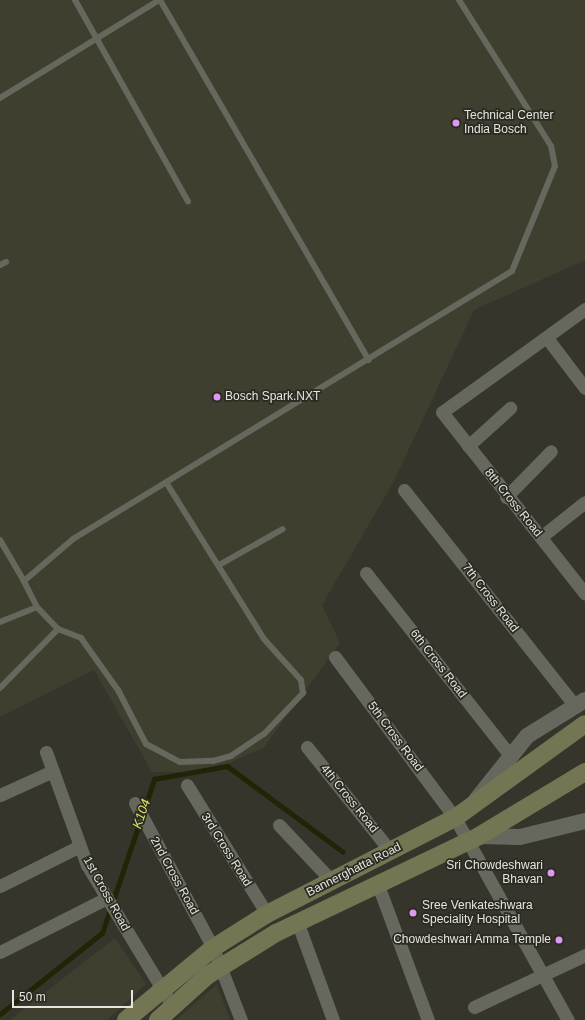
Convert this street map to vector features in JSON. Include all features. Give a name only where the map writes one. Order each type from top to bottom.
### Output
[{"type":"main road","name":"Bannerghatta Road","points":[[126,1020],[160,988],[213,948],[267,914],[391,852],[462,813],[585,724]]},
{"type":"main road","name":"Bannerghatta Road","points":[[158,1020],[221,966],[297,921],[378,885],[474,839],[585,772]]},
{"type":"street","points":[[585,309],[547,338],[585,388]]},
{"type":"street","name":"8th Cross Road","points":[[547,338],[442,412],[506,497],[541,537],[585,594]]},
{"type":"street","points":[[468,446],[510,408]]},
{"type":"street","points":[[506,497],[551,451]]},
{"type":"street","name":"7th Cross Road","points":[[404,490],[580,703]]},
{"type":"street","points":[[541,537],[585,502]]},
{"type":"street","name":"6th Cross Road","points":[[366,573],[509,754]]},
{"type":"street","name":"5th Cross Road","points":[[335,657],[462,813],[543,975],[568,1020]]},
{"type":"street","points":[[462,813],[509,754],[527,736],[580,703]]},
{"type":"street","name":"4th Cross Road","points":[[307,747],[391,852]]},
{"type":"street","name":"1st Cross Road","points":[[46,752],[80,846],[107,898],[160,988],[173,1007]]},
{"type":"street","points":[[0,795],[53,771]]},
{"type":"street","name":"3rd Cross Road","points":[[187,785],[267,914]]},
{"type":"street","name":"2nd Cross Road","points":[[134,803],[213,948],[221,966]]},
{"type":"street","points":[[474,839],[520,837],[585,821]]},
{"type":"street","points":[[279,825],[332,881]]},
{"type":"street","points":[[0,886],[80,846]]},
{"type":"street","points":[[378,885],[428,1020]]},
{"type":"street","points":[[0,952],[107,898]]},
{"type":"street","points":[[297,921],[333,1020]]},
{"type":"street","points":[[474,1007],[585,955]]},
{"type":"street","points":[[221,966],[241,1020]]},
{"type":"lane","points":[[75,0],[188,201]]},
{"type":"lane","points":[[0,98],[96,37],[160,0],[369,360]]},
{"type":"lane","points":[[24,581],[73,539],[369,360],[512,271],[554,166],[551,146],[459,0]]},
{"type":"lane","points":[[0,540],[37,607],[58,629],[81,638],[118,690],[146,744],[180,762],[214,761],[231,756],[264,734],[303,693],[301,680],[264,639],[166,482]]},
{"type":"lane","points":[[219,565],[283,529]]},
{"type":"lane","points":[[0,622],[37,607]]},
{"type":"lane","points":[[0,688],[58,629]]},
{"type":"shaded area","name":"Bosch Spark.NXT","points":[[0,0],[585,0],[585,260],[474,310],[393,483],[322,605],[340,643],[264,747],[210,772],[152,772],[94,670],[0,717]]},
{"type":"shaded area","points":[[115,938],[146,984],[107,1020],[10,1020]]},
{"type":"shaded area","points":[[217,984],[230,1020],[176,1020]]},
{"type":"waterway","name":"K104","points":[[0,1014],[102,933],[154,779],[227,766],[343,852]]},
{"type":"place","name":"Technical Center India Bosch","points":[[456,123]]},
{"type":"place","name":"Bosch Spark.NXT","points":[[217,397]]},
{"type":"place","name":"Sri Chowdeshwari Bhavan","points":[[551,873]]},
{"type":"place","name":"Sree Venkateshwara Speciality Hospital","points":[[413,913]]},
{"type":"place","name":"Chowdeshwari Amma Temple","points":[[559,940]]}]
